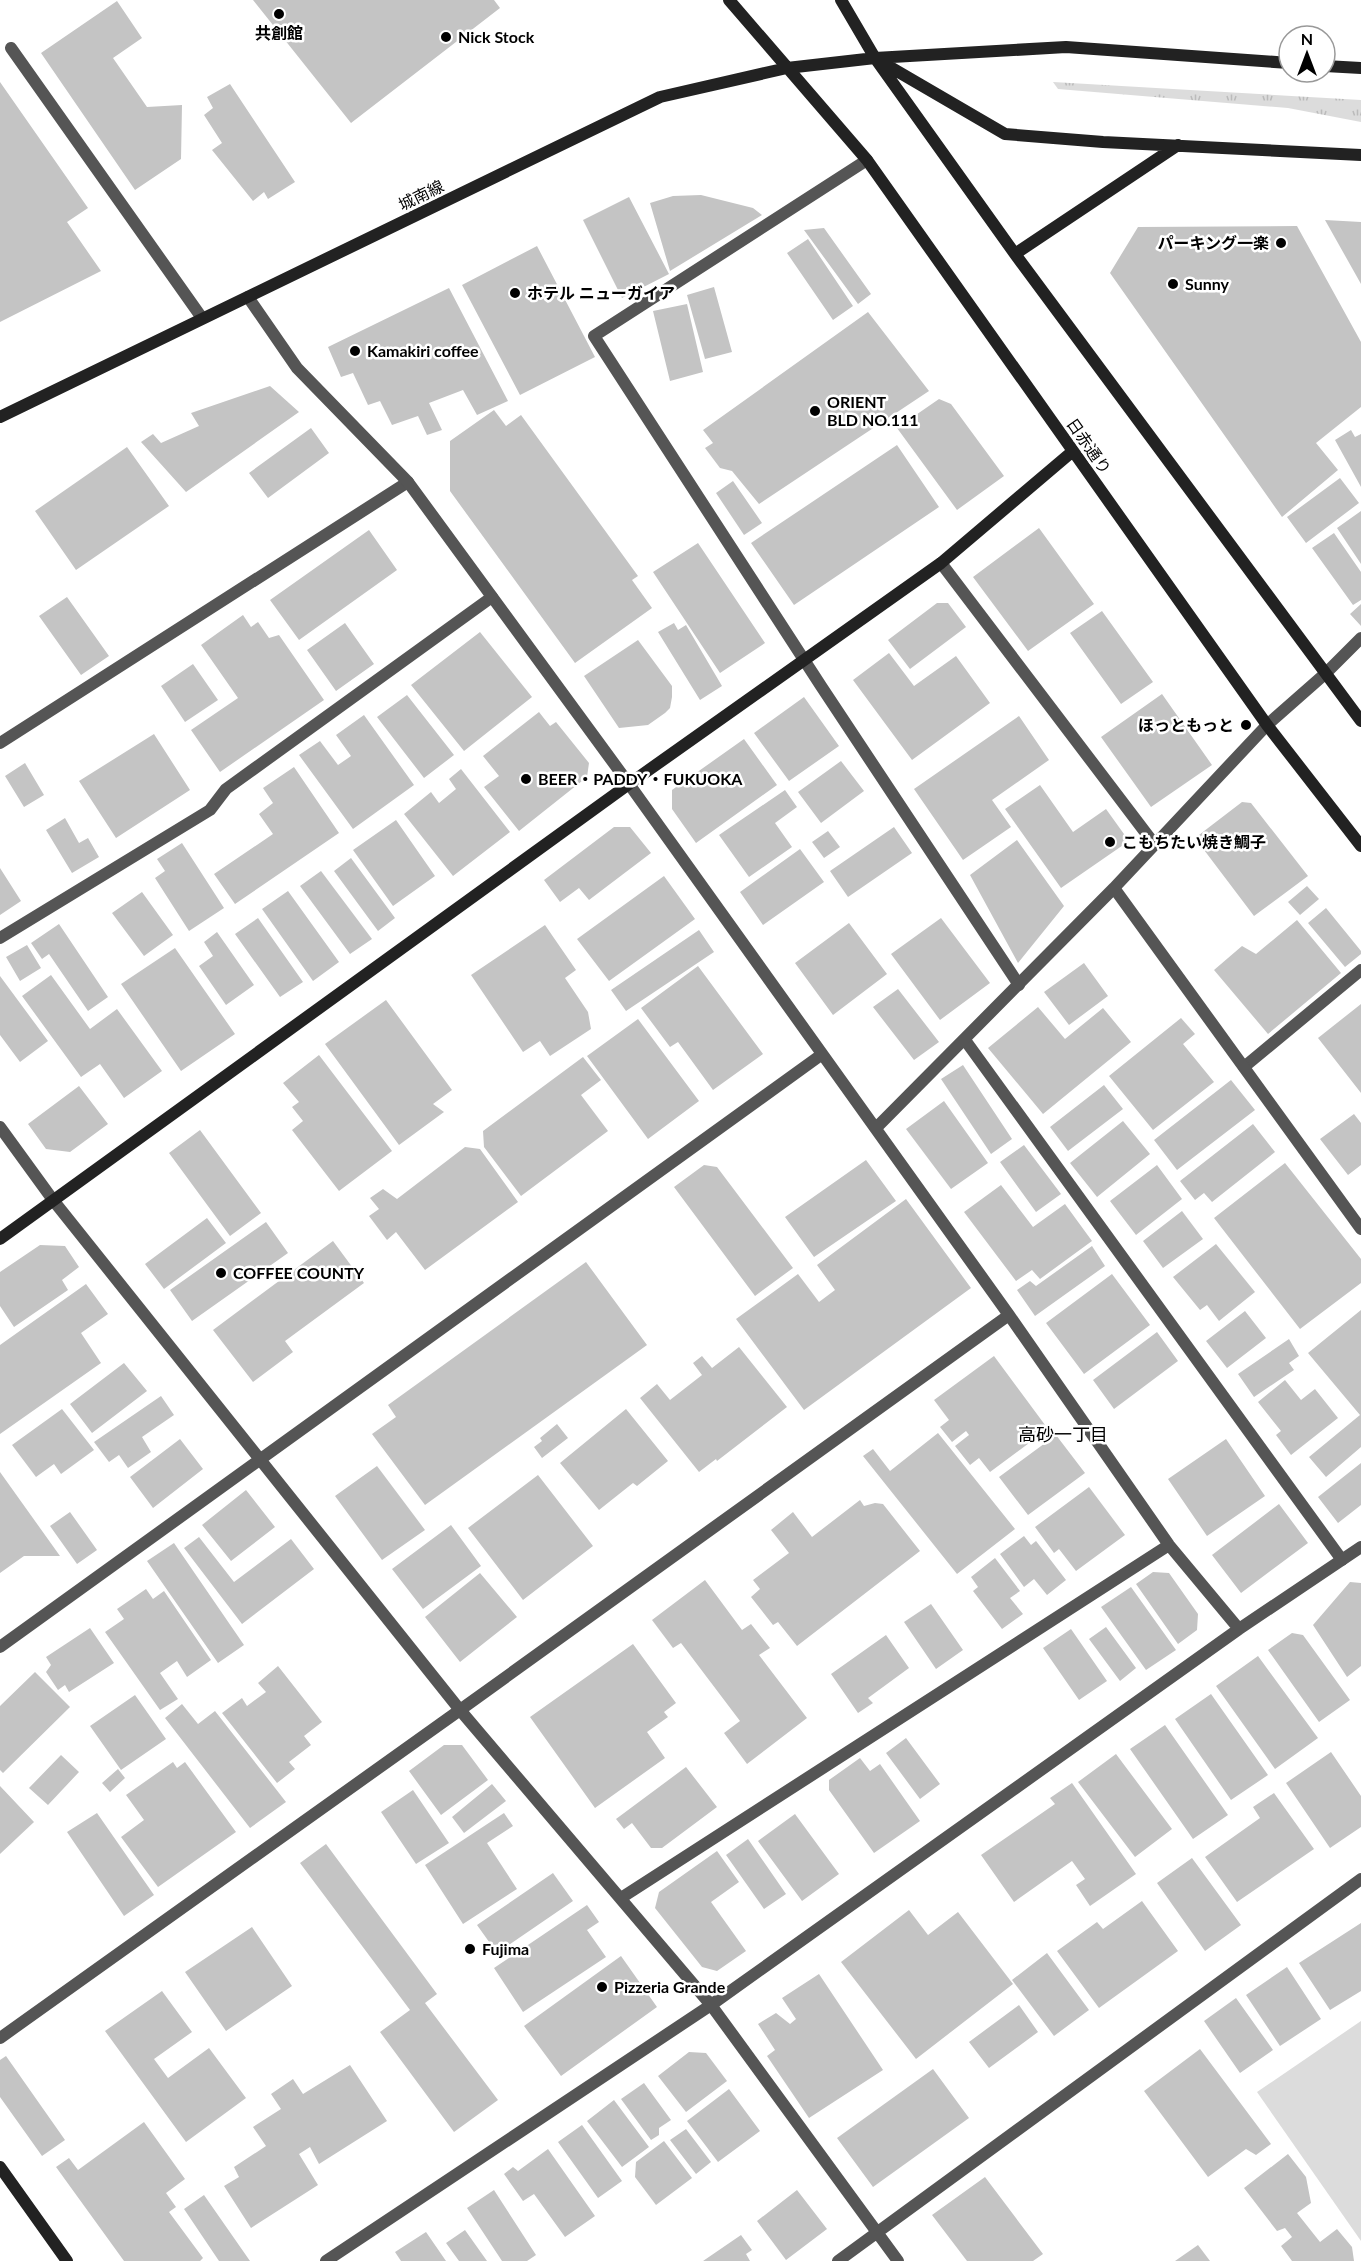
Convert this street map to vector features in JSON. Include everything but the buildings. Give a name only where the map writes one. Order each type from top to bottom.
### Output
[{"type":"street","name":"日赤通り","points":[[729,0],[867,160],[1267,725],[1361,846]]},
{"type":"street","points":[[841,0],[875,58],[1015,254],[1361,721]]},
{"type":"street","name":"城南線","points":[[0,417],[660,97],[787,68],[875,58],[1066,47],[1277,62]]},
{"type":"street","points":[[11,48],[202,318]]},
{"type":"street","points":[[875,58],[1005,134],[1361,155]]},
{"type":"street","points":[[1337,67],[1361,68]]},
{"type":"street","points":[[1015,254],[1178,145]]},
{"type":"street","points":[[867,160],[594,336],[804,660],[1019,985]]},
{"type":"street","points":[[248,297],[297,368],[408,482],[876,1128],[1169,1545],[1239,1629]]},
{"type":"street","points":[[0,1239],[629,784],[941,563],[1073,451]]},
{"type":"street","points":[[0,743],[408,482]]},
{"type":"street","points":[[941,563],[1155,844]]},
{"type":"street","points":[[0,938],[210,810],[226,789],[492,597]]},
{"type":"street","points":[[876,1128],[1114,888],[1267,725],[1326,673],[1361,638]]},
{"type":"street","points":[[1114,888],[1361,1229]]},
{"type":"street","points":[[1244,1067],[1361,970]]},
{"type":"street","points":[[964,1040],[1342,1560]]},
{"type":"street","points":[[0,1647],[821,1055]]},
{"type":"street","points":[[0,1127],[53,1200],[460,1710],[711,2005],[898,2261]]},
{"type":"street","points":[[0,2038],[1009,1315]]},
{"type":"street","points":[[621,1898],[1169,1545]]},
{"type":"street","points":[[326,2261],[711,2005],[1239,1629],[1361,1547]]},
{"type":"street","points":[[838,2261],[1361,1879]]},
{"type":"street","points":[[0,2168],[67,2261]]},
{"type":"green space","points":[[1053,82],[1361,100],[1361,122],[1288,108],[1058,89]]},
{"type":"green space","points":[[1361,2021],[1361,2241],[1257,2092]]},
{"type":"place","name":"共創館","points":[[279,14]]},
{"type":"place","name":"Nick Stock","points":[[446,37]]},
{"type":"place","name":"パーキング一楽","points":[[1281,243]]},
{"type":"place","name":"Sunny","points":[[1173,284]]},
{"type":"place","name":"ホテル ニューガイア","points":[[515,293]]},
{"type":"place","name":"Kamakiri coffee","points":[[355,351]]},
{"type":"place","name":"ORIENT BLD NO.111","points":[[815,411]]},
{"type":"place","name":"ほっともっと","points":[[1246,725]]},
{"type":"place","name":"BEER・PADDY・FUKUOKA","points":[[526,779]]},
{"type":"place","name":"こもちたい焼き鯛子","points":[[1110,842]]},
{"type":"place","name":"COFFEE COUNTY","points":[[221,1273]]},
{"type":"place","name":"Fujima","points":[[470,1949]]},
{"type":"place","name":"Pizzeria Grande","points":[[602,1987]]},
{"type":"district","name":"高砂一丁目","points":[[1063,1435]]}]
